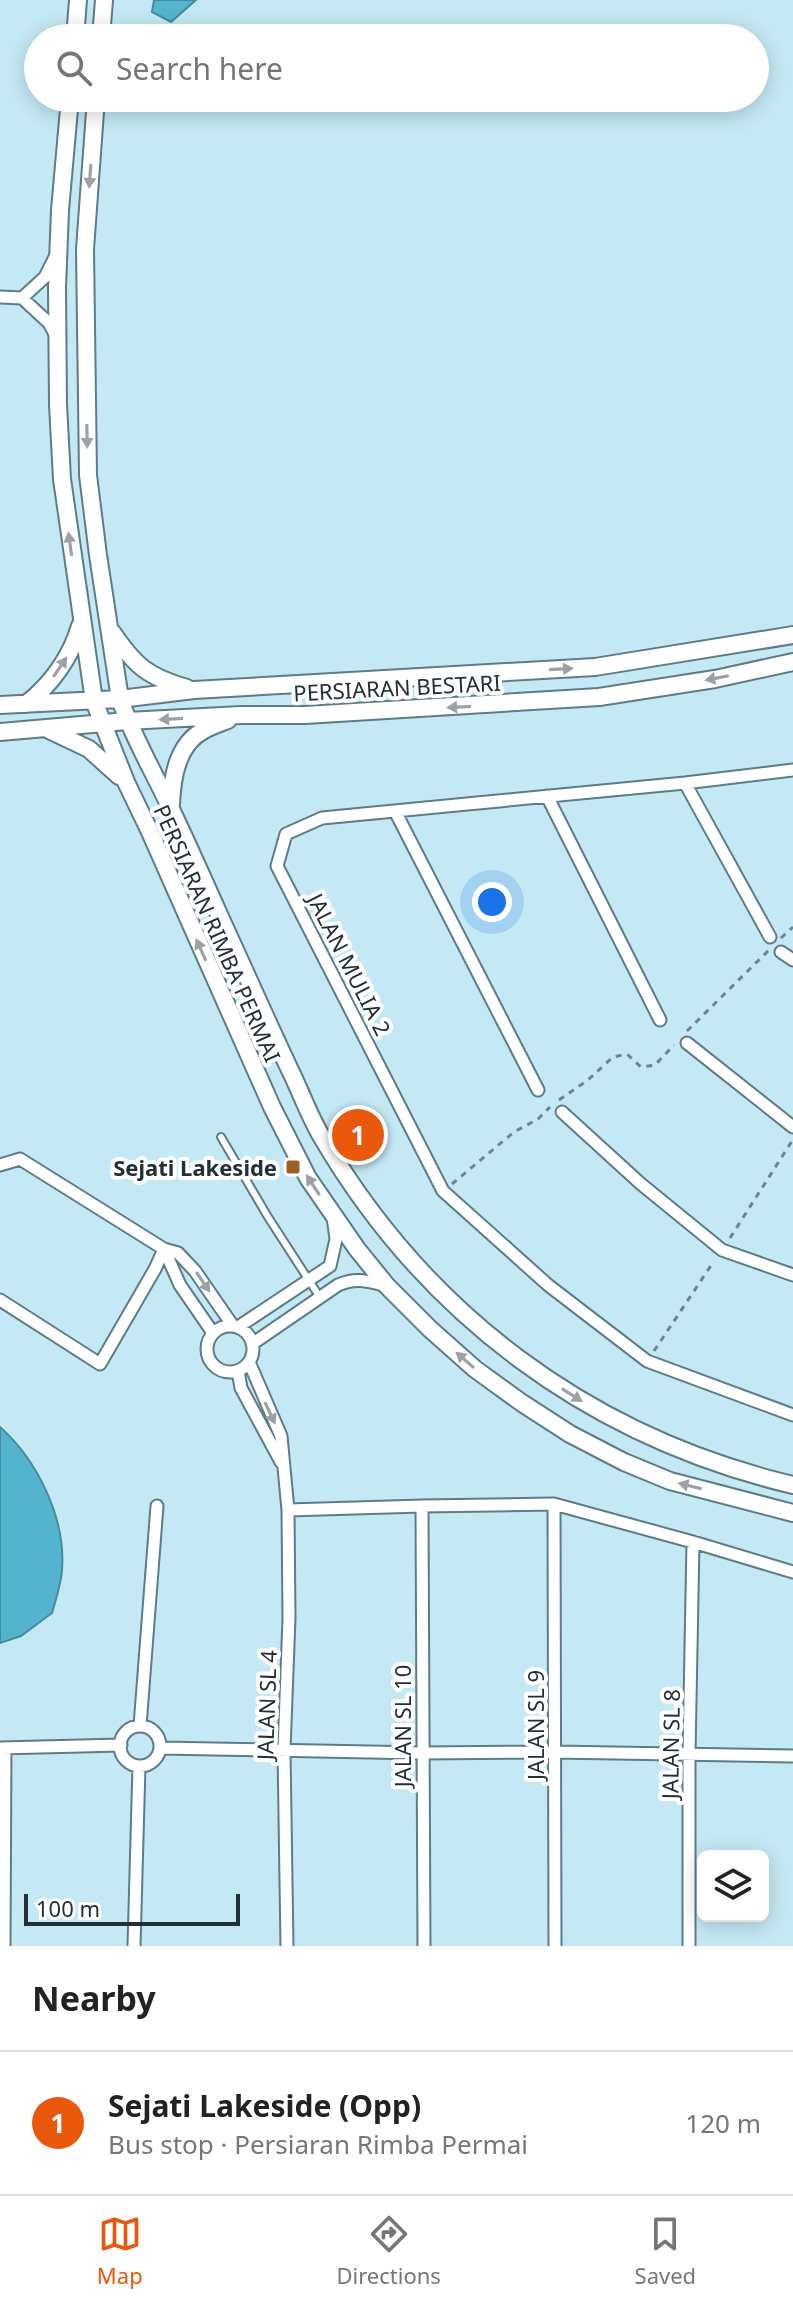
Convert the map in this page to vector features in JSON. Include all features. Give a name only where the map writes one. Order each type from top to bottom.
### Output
[{"type":"main road","points":[[76,24],[78,0]]},
{"type":"main road","points":[[102,24],[104,0]]},
{"type":"main road","name":"PERSIARAN RIMBA PERMAI","points":[[69,112],[58,251],[62,479],[94,701],[126,782],[272,1107],[308,1178],[387,1286],[475,1369],[522,1403],[570,1434],[670,1481],[793,1513]]},
{"type":"main road","name":"PERSIARAN RIMBA PERMAI","points":[[95,112],[85,249],[88,475],[120,699],[127,721],[171,808],[320,1133],[400,1249],[447,1299],[496,1342],[547,1380],[638,1432],[700,1459],[793,1485]]},
{"type":"main road","points":[[26,704],[48,684],[63,663],[82,621]]},
{"type":"main road","points":[[109,628],[143,670],[161,681],[194,690]]},
{"type":"main road","name":"PERSIARAN BESTARI","points":[[0,705],[120,699],[194,690],[595,667],[793,635]]},
{"type":"main road","name":"PERSIARAN BESTARI","points":[[0,732],[127,721],[305,715],[599,697],[715,679],[793,662]]},
{"type":"main road","points":[[171,808],[175,770],[191,739],[203,730],[241,715]]},
{"type":"main road","points":[[47,729],[89,749],[126,782]]},
{"type":"main road","points":[[700,1459],[793,1476]]},
{"type":"main road","points":[[730,1496],[793,1505]]},
{"type":"street","points":[[22,298],[45,277],[58,251]]},
{"type":"street","points":[[0,297],[22,298],[49,323],[58,343]]},
{"type":"street","name":"JALAN MULIA 2","points":[[793,770],[322,818],[286,834],[277,866],[443,1191],[548,1285],[647,1361],[793,1415]]},
{"type":"street","points":[[685,783],[770,937]]},
{"type":"street","points":[[547,796],[660,1020]]},
{"type":"street","points":[[395,811],[538,1090]]},
{"type":"street","points":[[781,952],[793,960]]},
{"type":"street","points":[[684,1040],[793,1127]]},
{"type":"street","points":[[562,1112],[641,1184],[722,1250],[793,1275]]},
{"type":"street","points":[[0,1165],[20,1159],[164,1249],[178,1253],[235,1326],[247,1334],[252,1344],[249,1362],[238,1371],[226,1372],[211,1362],[207,1344],[213,1333],[222,1327],[235,1326],[330,1266],[336,1239],[332,1213]]},
{"type":"street","points":[[0,1300],[100,1364],[164,1249]]},
{"type":"street","points":[[164,1249],[180,1285],[213,1333]]},
{"type":"street","points":[[252,1344],[349,1280],[366,1280],[387,1286]]},
{"type":"street","name":"JALAN SL 4","points":[[249,1362],[281,1436],[288,1510],[289,1618],[284,1750],[287,1946]]},
{"type":"street","name":"JALAN SL 4","points":[[238,1371],[241,1388],[283,1466]]},
{"type":"street","points":[[288,1510],[554,1504],[793,1572]]},
{"type":"street","name":"JALAN SL 9","points":[[554,1504],[555,1946]]},
{"type":"street","points":[[140,1726],[157,1506]]},
{"type":"street","name":"JALAN SL 10","points":[[422,1506],[424,1946]]},
{"type":"street","name":"JALAN SL 8","points":[[689,1946],[693,1542]]},
{"type":"street","points":[[134,1726],[140,1726],[153,1730],[160,1748],[156,1759],[139,1766],[124,1757],[121,1745],[125,1733],[134,1726]]},
{"type":"street","points":[[4,1946],[2,1748],[121,1745]]},
{"type":"street","points":[[160,1748],[793,1756]]},
{"type":"street","points":[[134,1946],[139,1766]]},
{"type":"street","points":[[546,1946],[555,1946]]},
{"type":"lane","points":[[221,1137],[321,1299]]},
{"type":"path","points":[[684,1040],[793,927]]},
{"type":"water","points":[[154,0],[196,0],[171,22],[152,12]]},
{"type":"water","points":[[0,1427],[26,1457],[47,1492],[62,1551],[61,1575],[52,1613],[21,1636],[0,1643]]},
{"type":"place","name":"Sejati Lakeside (Opp)","points":[[358,1135]]},
{"type":"place","name":"Sejati Lakeside","points":[[293,1167]]}]
